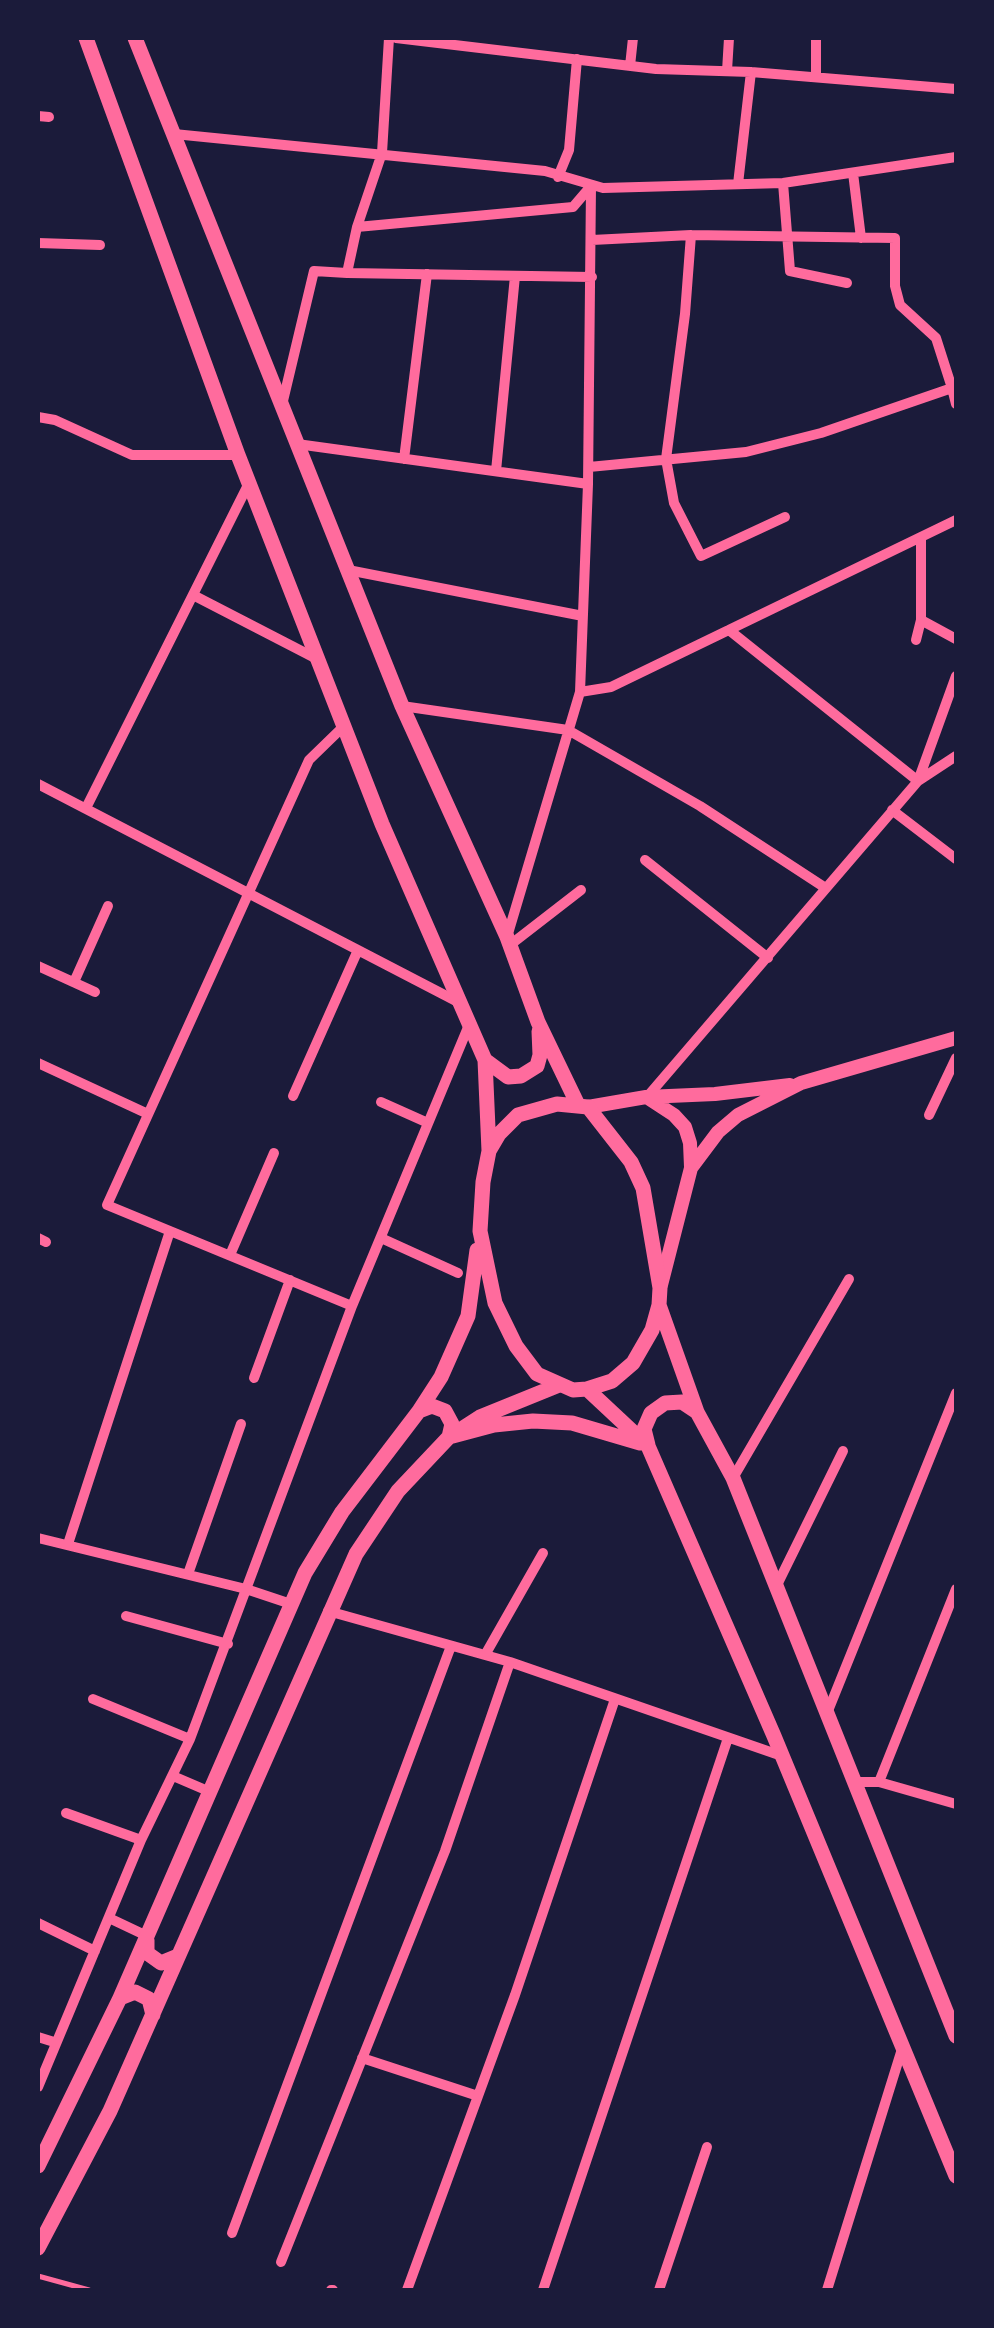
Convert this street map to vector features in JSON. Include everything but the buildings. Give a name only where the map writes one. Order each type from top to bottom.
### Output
[{"type":"main road","points":[[40,2156],[120,1998],[291,1604],[342,1512],[440,1377],[468,1316],[489,1152],[485,1060],[382,824],[248,483],[86,38]]},
{"type":"main road","points":[[134,38],[402,706],[509,941],[538,1022],[583,1106],[617,1140],[643,1188],[660,1297],[697,1412],[733,1478],[956,2036]]},
{"type":"main road","points":[[485,1060],[508,1077],[521,1076],[537,1066],[538,1022]]},
{"type":"main road","points":[[489,1152],[499,1134],[518,1115],[557,1104],[583,1106],[801,1083],[956,1038]]},
{"type":"main road","points":[[691,1168],[718,1132],[738,1115],[801,1083]]},
{"type":"main road","points":[[480,1231],[495,1302],[516,1346],[537,1374],[560,1385],[587,1389],[612,1380],[633,1363],[652,1330],[691,1168],[685,1127],[646,1097]]},
{"type":"main road","points":[[38,2248],[110,2111],[356,1554],[398,1491],[449,1437],[480,1417],[560,1385]]},
{"type":"main road","points":[[587,1389],[648,1446]]},
{"type":"main road","points":[[697,1412],[682,1402],[665,1403],[650,1413],[644,1429],[648,1446],[956,2176]]},
{"type":"main road","points":[[419,1411],[432,1406],[445,1412],[452,1424],[449,1437]]},
{"type":"main road","points":[[449,1437],[494,1425],[533,1421],[572,1423],[648,1446]]},
{"type":"main road","points":[[146,1936],[147,1953],[161,1963],[178,1956]]},
{"type":"main road","points":[[120,1998],[135,1992],[149,1999],[153,2015]]},
{"type":"street","points":[[346,273],[357,226],[382,154],[392,38],[630,66],[956,88]]},
{"type":"street","points":[[630,66],[633,38]]},
{"type":"street","points":[[728,38],[728,72]]},
{"type":"street","points":[[816,38],[816,77]]},
{"type":"street","points":[[558,176],[568,150],[577,59]]},
{"type":"street","points":[[738,184],[751,72]]},
{"type":"street","points":[[174,134],[545,170],[591,186],[783,182],[956,157]]},
{"type":"street","points":[[853,172],[861,238]]},
{"type":"street","points":[[783,182],[790,271],[846,282]]},
{"type":"street","points":[[357,226],[573,206],[591,186]]},
{"type":"street","points":[[509,941],[580,692],[589,466],[591,186]]},
{"type":"street","points":[[592,240],[692,236],[896,238],[894,286],[900,305],[936,338],[956,404]]},
{"type":"street","points":[[692,236],[686,314],[666,459],[674,503],[700,556],[785,518]]},
{"type":"street","points":[[38,243],[100,245]]},
{"type":"street","points":[[282,406],[314,271],[592,277]]},
{"type":"street","points":[[404,458],[427,274]]},
{"type":"street","points":[[496,472],[515,276]]},
{"type":"street","points":[[589,466],[746,452],[821,433],[954,388]]},
{"type":"street","points":[[38,416],[132,454],[238,455]]},
{"type":"street","points":[[297,444],[588,484]]},
{"type":"street","points":[[86,808],[248,483]]},
{"type":"street","points":[[580,692],[611,687],[956,520]]},
{"type":"street","points":[[916,640],[921,620],[921,538]]},
{"type":"street","points":[[348,570],[583,616]]},
{"type":"street","points":[[192,595],[318,659]]},
{"type":"street","points":[[921,620],[956,639]]},
{"type":"street","points":[[728,630],[918,782]]},
{"type":"street","points":[[918,782],[956,676]]},
{"type":"street","points":[[402,706],[568,730],[700,806],[824,887]]},
{"type":"street","points":[[344,726],[310,760],[107,1204],[352,1306]]},
{"type":"street","points":[[646,1097],[892,810],[918,782],[956,756]]},
{"type":"street","points":[[38,784],[461,1004]]},
{"type":"street","points":[[892,810],[956,859]]},
{"type":"street","points":[[646,860],[768,958]]},
{"type":"street","points":[[509,941],[581,890]]},
{"type":"street","points":[[74,982],[108,906]]},
{"type":"street","points":[[293,1096],[358,950]]},
{"type":"street","points":[[38,966],[95,992]]},
{"type":"street","points":[[38,2087],[142,1840],[190,1739],[352,1306],[470,1024]]},
{"type":"street","points":[[930,1115],[956,1058]]},
{"type":"street","points":[[38,1063],[148,1114]]},
{"type":"street","points":[[381,1102],[428,1124]]},
{"type":"street","points":[[230,1256],[274,1153]]},
{"type":"street","points":[[68,1544],[170,1231]]},
{"type":"street","points":[[381,1238],[458,1273]]},
{"type":"street","points":[[733,1478],[849,1279]]},
{"type":"street","points":[[254,1378],[290,1280]]},
{"type":"street","points":[[828,1711],[956,1393]]},
{"type":"street","points":[[188,1574],[241,1424]]},
{"type":"street","points":[[776,1588],[843,1451]]},
{"type":"street","points":[[38,1538],[246,1588],[291,1604]]},
{"type":"street","points":[[485,1655],[543,1554]]},
{"type":"street","points":[[879,1782],[956,1590]]},
{"type":"street","points":[[328,1611],[510,1662],[782,1756]]},
{"type":"street","points":[[126,1616],[228,1644]]},
{"type":"street","points":[[232,2233],[451,1646]]},
{"type":"street","points":[[281,2262],[446,1852],[510,1662]]},
{"type":"street","points":[[407,2290],[615,1699]]},
{"type":"street","points":[[93,1700],[190,1739]]},
{"type":"street","points":[[543,2290],[728,1738]]},
{"type":"street","points":[[172,1776],[208,1791]]},
{"type":"street","points":[[855,1782],[879,1782],[956,1804]]},
{"type":"street","points":[[66,1813],[142,1840]]},
{"type":"street","points":[[109,1918],[146,1936]]},
{"type":"street","points":[[38,1923],[95,1952]]},
{"type":"street","points":[[38,2037],[54,2042]]},
{"type":"street","points":[[827,2290],[903,2048]]},
{"type":"street","points":[[362,2058],[478,2096]]},
{"type":"street","points":[[659,2290],[707,2147]]},
{"type":"lane","points":[[38,2276],[89,2290]]}]
